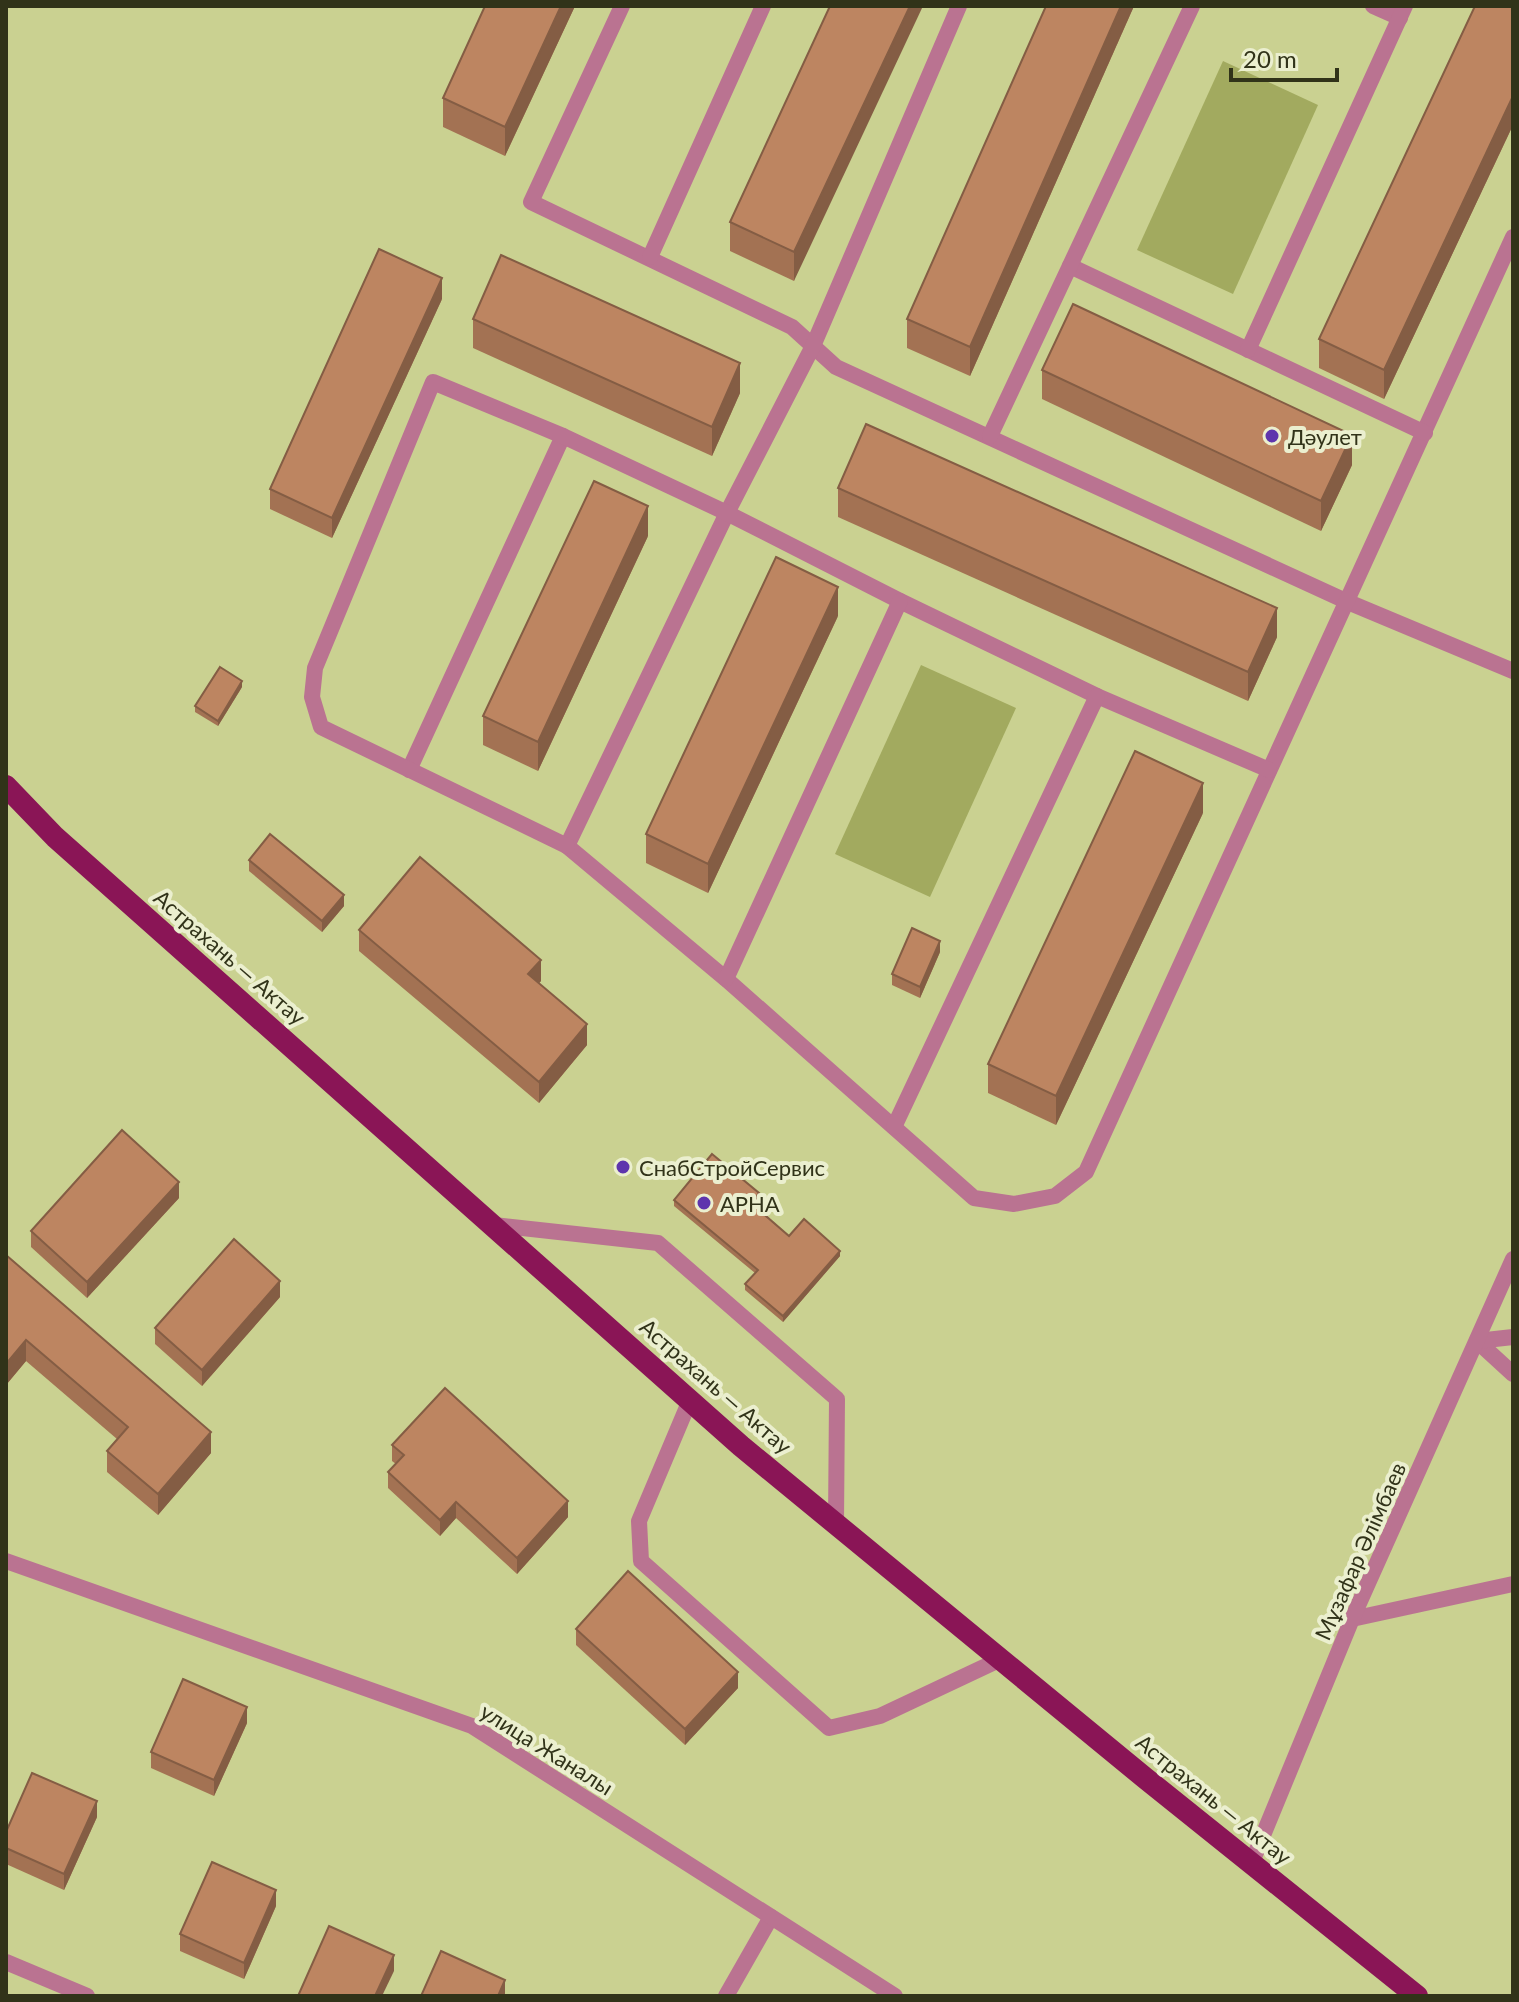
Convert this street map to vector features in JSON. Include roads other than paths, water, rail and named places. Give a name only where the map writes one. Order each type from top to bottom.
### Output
[{"type":"highway","name":"Астрахань — Актау","points":[[6,786],[55,837],[741,1446],[1417,1996]]},
{"type":"street","points":[[622,6],[531,202],[792,327],[836,367],[1348,602],[1513,671]]},
{"type":"street","points":[[650,257],[763,6]]},
{"type":"street","points":[[567,846],[727,513],[813,346],[959,6]]},
{"type":"street","points":[[990,436],[1192,6]]},
{"type":"street","points":[[1248,350],[1402,12],[1373,6]]},
{"type":"street","points":[[1269,770],[1097,696],[727,513],[563,436],[433,382],[315,668],[312,697],[321,727],[567,846],[726,979],[974,1198],[1014,1204],[1055,1196],[1086,1172],[1513,237]]},
{"type":"street","points":[[1070,266],[1425,433]]},
{"type":"street","points":[[409,770],[563,436]]},
{"type":"street","points":[[726,979],[900,601]]},
{"type":"street","points":[[894,1127],[1097,696]]},
{"type":"street","points":[[494,1225],[658,1243],[670,1253],[837,1399],[836,1522]]},
{"type":"street","name":"Мұзафар Әлімбаев","points":[[1252,1862],[1352,1619],[1513,1259]]},
{"type":"street","points":[[1477,1341],[1513,1337]]},
{"type":"street","points":[[1477,1341],[1513,1374]]},
{"type":"street","points":[[690,1400],[639,1521],[641,1561],[829,1728],[880,1716],[1001,1659]]},
{"type":"street","name":"улица Жаналы","points":[[6,1561],[472,1726],[895,1996]]},
{"type":"street","points":[[1352,1619],[1513,1584]]},
{"type":"street","points":[[726,1996],[771,1917]]},
{"type":"street","points":[[6,1962],[87,1996]]},
{"type":"place","name":"Дәулет","points":[[1272,436]]},
{"type":"place","name":"СнабСтройСервис","points":[[623,1167]]},
{"type":"place","name":"АРНА","points":[[704,1203]]}]
